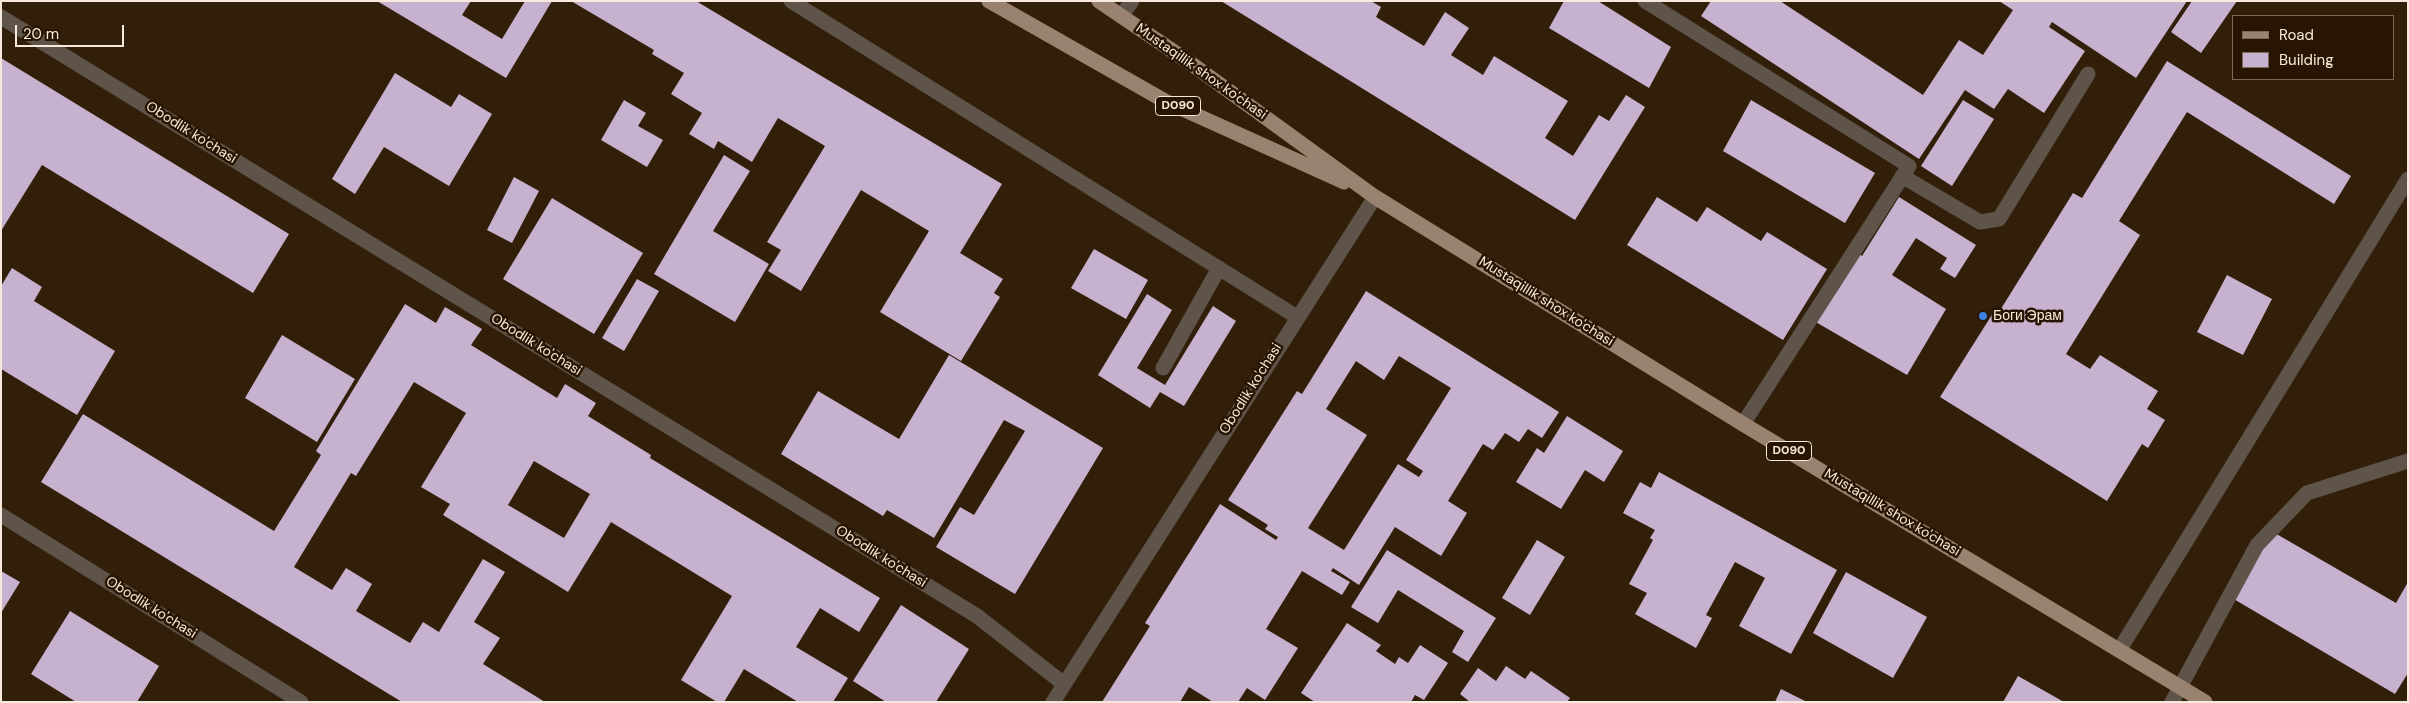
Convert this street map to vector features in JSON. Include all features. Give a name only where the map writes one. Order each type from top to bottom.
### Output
[{"type":"main road","name":"Mustaqillik shox ko'chasi","points":[[988,1],[1165,100],[1375,196]]},
{"type":"main road","name":"Mustaqillik shox ko'chasi","points":[[1099,1],[1189,62],[1375,196],[1743,424],[2120,649],[2205,702]]},
{"type":"street","points":[[792,1],[1297,317]]},
{"type":"street","points":[[1122,16],[1132,1]]},
{"type":"street","points":[[1644,1],[1909,166],[1743,424]]},
{"type":"street","name":"Obodlik ko'chasi","points":[[1,16],[977,616],[1064,684]]},
{"type":"street","points":[[1902,176],[1980,222],[1999,219],[2088,74]]},
{"type":"street","points":[[2120,649],[2408,179]]},
{"type":"street","name":"Obodlik ko'chasi","points":[[1053,702],[1375,196]]},
{"type":"street","points":[[1163,368],[1219,268]]},
{"type":"street","points":[[2172,702],[2257,545],[2307,493],[2408,461]]},
{"type":"street","name":"Obodlik ko'chasi","points":[[1,515],[301,702]]},
{"type":"building","points":[[377,1],[471,1],[462,15],[502,39],[525,1],[552,1],[506,78]]},
{"type":"building","points":[[571,1],[696,1],[1002,184],[960,253],[1003,279],[994,293],[1000,297],[961,361],[880,312],[929,231],[861,190],[801,291],[768,271],[781,250],[767,242],[825,146],[778,118],[752,162],[718,141],[714,149],[689,134],[702,113],[671,94],[684,73],[652,54],[654,50]]},
{"type":"building","points":[[1221,1],[1371,1],[1381,7],[1376,17],[1424,46],[1445,12],[1469,28],[1451,55],[1483,75],[1494,56],[1568,101],[1545,138],[1573,156],[1599,115],[1609,121],[1626,95],[1645,107],[1575,220]]},
{"type":"building","points":[[1564,1],[1598,1],[1671,47],[1649,88],[1549,28]]},
{"type":"building","points":[[1711,1],[1780,1],[1923,95],[1959,40],[1983,55],[2013,10],[1999,1],[2187,1],[2136,78],[2052,22],[2049,27],[2085,51],[2044,113],[2008,89],[1994,109],[1965,90],[1919,159],[1701,16]]},
{"type":"building","points":[[2192,1],[2237,1],[2201,53],[2171,32]]},
{"type":"building","points":[[1,58],[289,234],[253,293],[42,165],[1,231]]},
{"type":"building","points":[[2167,61],[2351,176],[2334,204],[2187,112],[2119,221],[2140,235],[2066,354],[2090,369],[2100,355],[2158,391],[2147,409],[2165,420],[2148,448],[2142,444],[2107,501],[1940,397],[1995,310],[1999,312],[2073,193],[2082,198]]},
{"type":"building","points":[[395,73],[451,107],[459,94],[492,114],[449,186],[384,147],[355,194],[332,179]]},
{"type":"building","points":[[624,100],[646,113],[638,126],[663,140],[647,167],[601,140]]},
{"type":"building","points":[[1751,100],[1875,173],[1845,223],[1723,151]]},
{"type":"building","points":[[1963,100],[1994,119],[1952,186],[1921,166]]},
{"type":"building","points":[[724,155],[750,171],[713,231],[769,264],[735,322],[654,274]]},
{"type":"building","points":[[514,177],[539,191],[512,243],[487,230]]},
{"type":"building","points":[[1657,197],[1697,222],[1707,207],[1761,241],[1767,232],[1827,269],[1783,340],[1627,245]]},
{"type":"building","points":[[1899,197],[1976,245],[1955,278],[1940,269],[1947,258],[1916,238],[1892,275],[1946,309],[1907,375],[1814,321],[1858,253],[1862,256]]},
{"type":"building","points":[[552,198],[643,253],[594,334],[503,279]]},
{"type":"building","points":[[1094,249],[1148,280],[1126,319],[1071,288]]},
{"type":"building","points":[[12,268],[42,287],[34,301],[115,351],[77,415],[1,369],[1,286]]},
{"type":"building","points":[[2227,275],[2272,299],[2243,355],[2197,332]]},
{"type":"building","points":[[637,279],[659,291],[624,351],[602,338]]},
{"type":"building","points":[[1366,291],[1559,412],[1542,438],[1528,429],[1519,442],[1505,433],[1493,450],[1483,444],[1448,501],[1467,513],[1441,556],[1395,527],[1359,585],[1333,568],[1331,571],[1350,582],[1342,595],[1302,571],[1266,629],[1298,648],[1265,700],[1247,688],[1238,702],[1213,702],[1189,687],[1180,702],[1102,702],[1150,626],[1145,623],[1220,504],[1276,540],[1278,537],[1265,529],[1268,525],[1228,500],[1297,391],[1302,394]],"holes":[[[1399,356],[1451,388],[1406,460],[1423,471],[1419,477],[1398,464],[1344,550],[1308,528],[1367,435],[1326,409],[1356,361],[1384,380]]]},
{"type":"building","points":[[1147,294],[1172,310],[1137,368],[1165,385],[1213,306],[1236,321],[1184,406],[1160,392],[1150,408],[1098,375]]},
{"type":"building","points":[[405,304],[436,323],[445,307],[482,329],[471,345],[557,398],[565,384],[596,403],[588,416],[651,455],[650,458],[880,598],[859,632],[820,608],[796,647],[848,678],[833,702],[798,702],[744,669],[724,702],[717,702],[681,680],[732,596],[611,522],[568,592],[443,515],[450,504],[421,487],[466,413],[414,382],[356,476],[351,473],[294,567],[332,590],[346,568],[372,584],[356,611],[410,643],[423,622],[439,632],[483,559],[505,572],[474,622],[500,638],[483,664],[545,702],[402,702],[41,482],[83,414],[274,531],[321,455],[316,451]],"holes":[[[534,461],[590,494],[564,538],[508,505]]]},
{"type":"building","points":[[282,335],[355,379],[317,442],[245,398]]},
{"type":"building","points":[[949,355],[1103,448],[1015,594],[936,547],[960,507],[974,515],[1025,431],[1004,420],[934,538],[887,510],[883,516],[781,454],[818,391],[899,439]]},
{"type":"building","points":[[1567,416],[1623,451],[1604,482],[1585,470],[1561,509],[1516,482],[1537,448],[1544,453]]},
{"type":"building","points":[[1659,472],[1837,570],[1791,654],[1739,626],[1765,578],[1735,562],[1706,615],[1712,618],[1696,648],[1635,614],[1647,593],[1629,584],[1653,540],[1650,538],[1655,530],[1623,513],[1640,482],[1651,488]]},
{"type":"building","points":[[2273,532],[2396,603],[2408,582],[2408,673],[2395,694],[2232,598]]},
{"type":"building","points":[[1537,540],[1565,557],[1530,615],[1502,598]]},
{"type":"building","points":[[1387,550],[1496,618],[1468,662],[1452,652],[1464,631],[1398,590],[1378,623],[1351,607]]},
{"type":"building","points":[[1,571],[20,582],[1,613]]},
{"type":"building","points":[[1846,572],[1927,617],[1893,678],[1813,633]]},
{"type":"building","points":[[901,605],[969,649],[936,702],[886,702],[853,681]]},
{"type":"building","points":[[70,611],[159,666],[137,702],[76,702],[31,674]]},
{"type":"building","points":[[1347,623],[1381,645],[1376,651],[1395,664],[1399,657],[1408,663],[1420,645],[1448,663],[1424,700],[1415,695],[1411,702],[1315,702],[1301,693]]},
{"type":"building","points":[[1506,666],[1525,679],[1531,671],[1570,698],[1567,702],[1470,702],[1460,694],[1478,668],[1496,681]]},
{"type":"building","points":[[2018,676],[2064,702],[2003,702]]},
{"type":"building","points":[[1781,689],[1807,702],[1775,702]]},
{"type":"place","name":"Боги Эрам","points":[[1983,316]]}]
